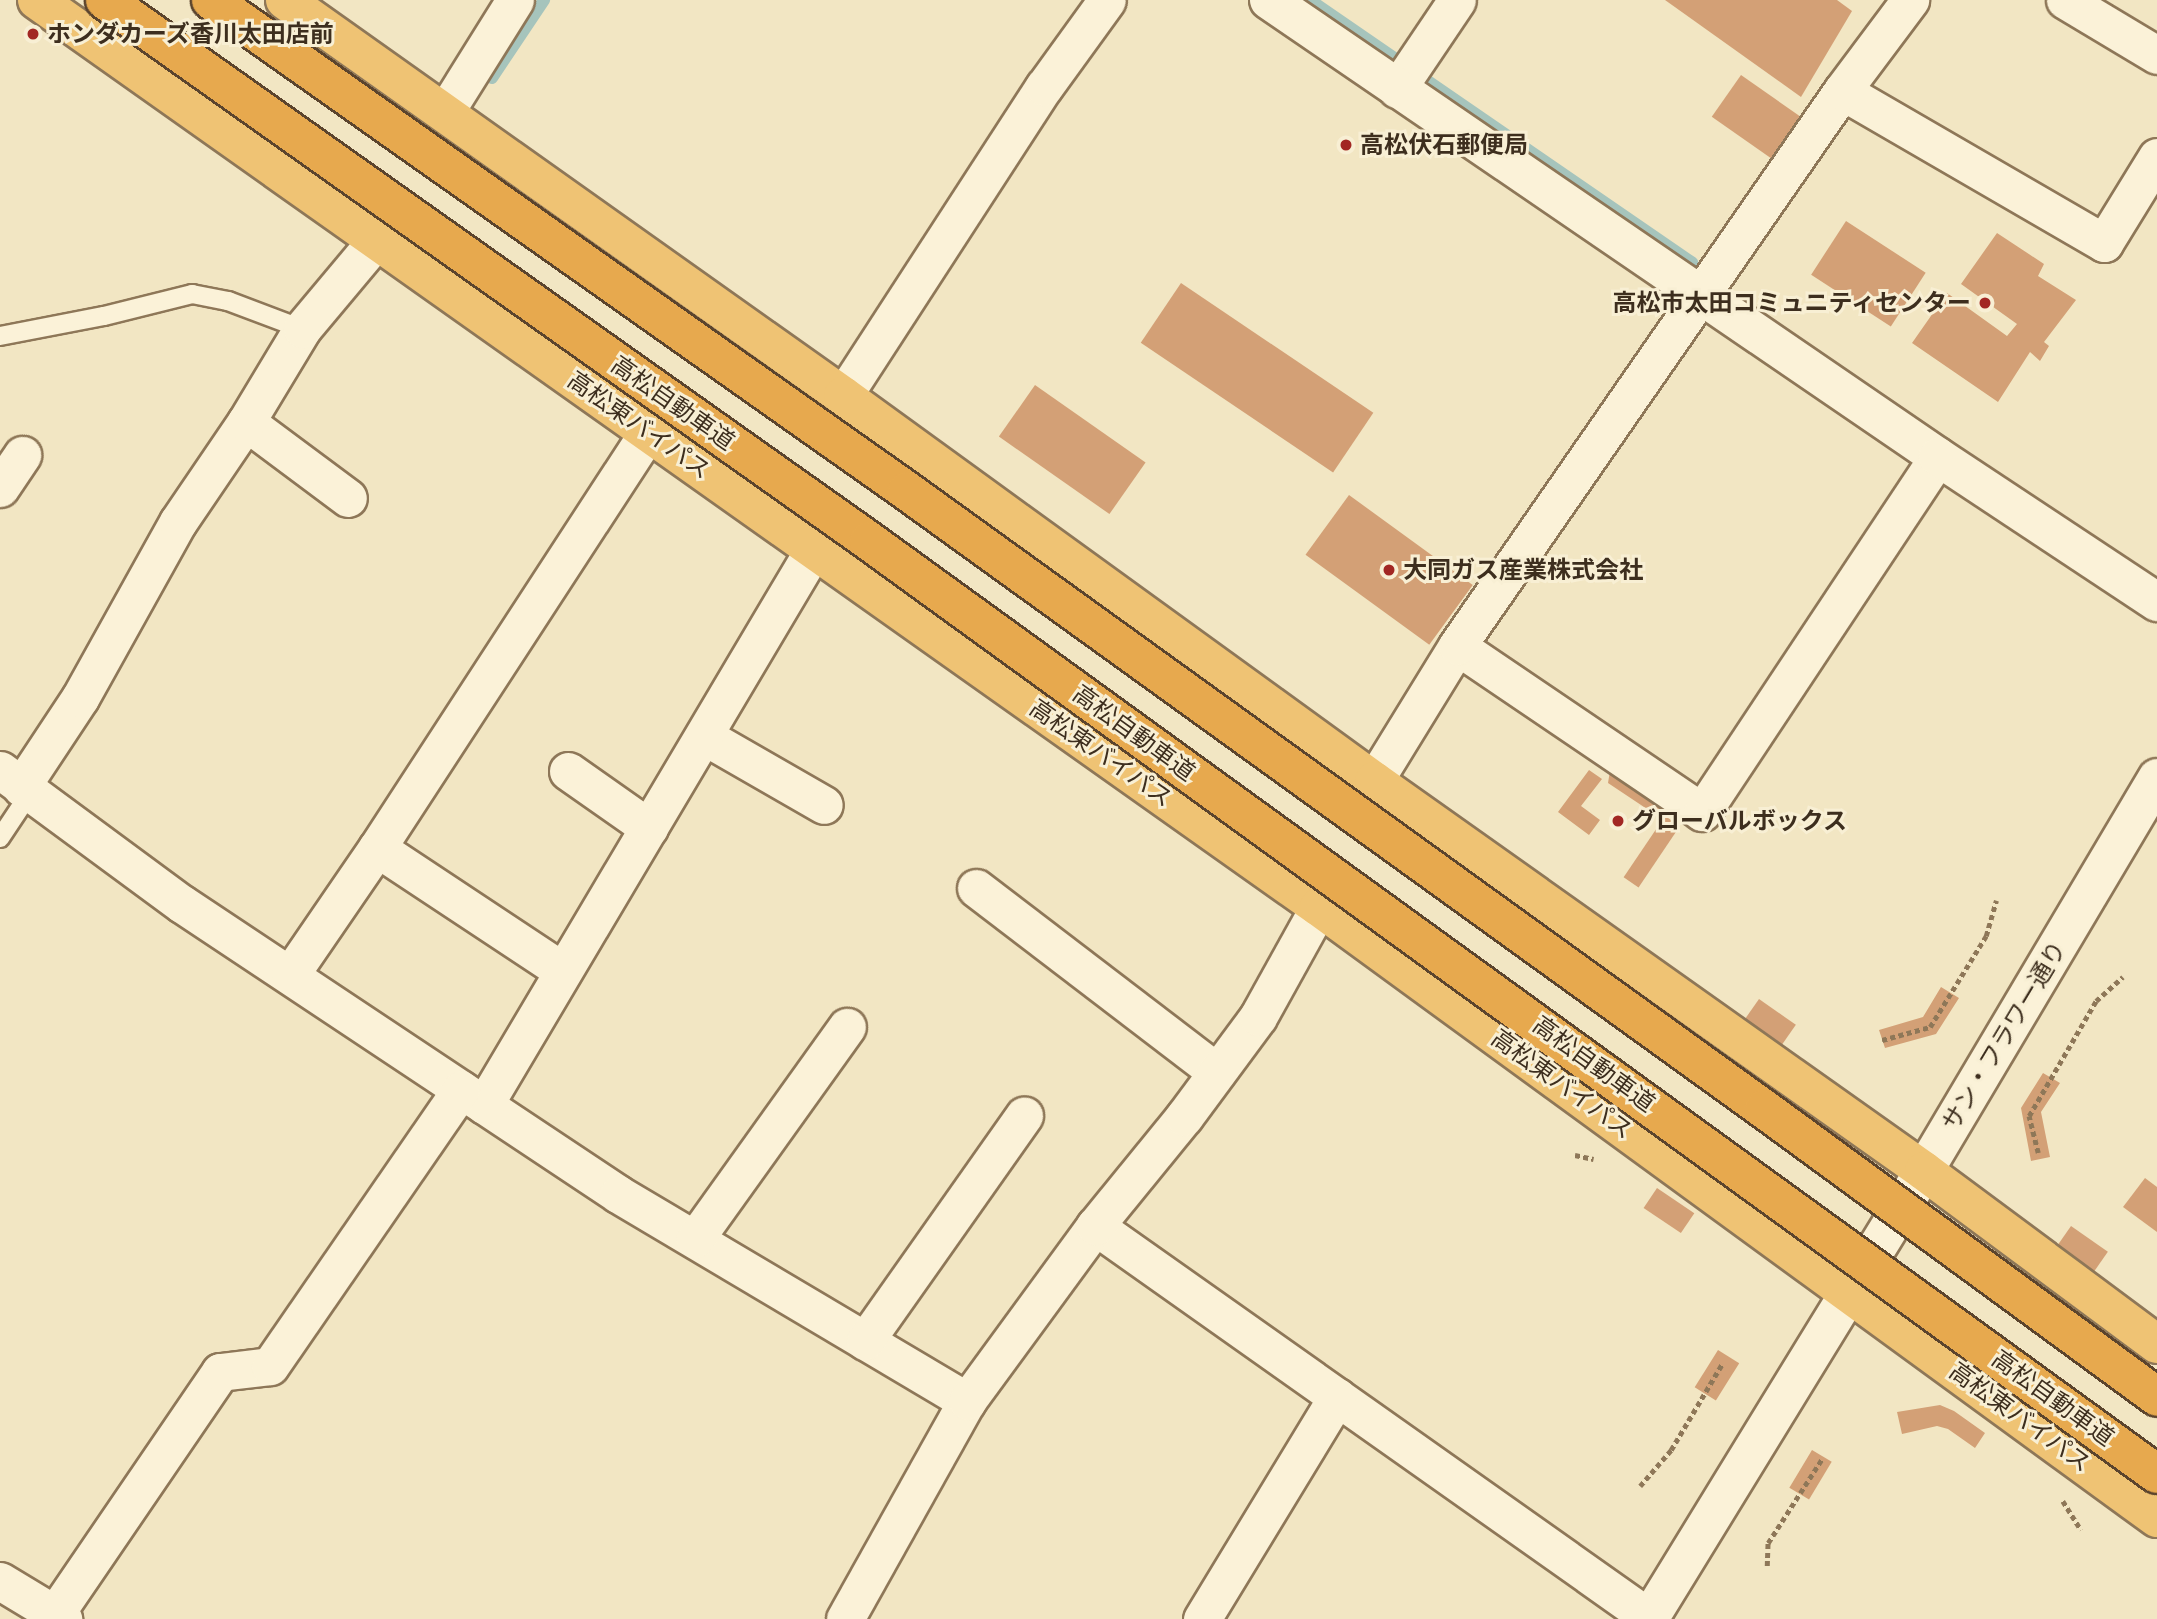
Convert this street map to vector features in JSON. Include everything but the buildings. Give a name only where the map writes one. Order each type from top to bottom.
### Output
[{"type":"highway","name":"高松東バイパス","points":[[37,0],[377,238],[1318,907],[2157,1518]]},
{"type":"highway","name":"高松自動車道","points":[[105,0],[869,541],[2157,1474]]},
{"type":"highway","points":[[211,0],[907,491],[1764,1109],[2157,1397]]},
{"type":"highway","points":[[285,0],[843,396],[1374,781],[1924,1171],[2157,1343]]},
{"type":"street","points":[[444,112],[514,0]]},
{"type":"street","points":[[843,396],[1044,87],[1107,0]]},
{"type":"street","points":[[1269,0],[1938,457],[2157,602]]},
{"type":"street","points":[[1397,89],[1457,0]]},
{"type":"street","points":[[1374,781],[1457,646],[1842,91],[1910,0]]},
{"type":"street","points":[[2065,0],[2157,55]]},
{"type":"street","points":[[1842,91],[2104,243],[2157,157]]},
{"type":"street","points":[[377,238],[303,329],[246,422],[178,522],[80,698],[17,784],[182,904],[618,1194],[967,1401]]},
{"type":"street","points":[[246,422],[348,498]]},
{"type":"street","points":[[290,975],[377,848],[649,432]]},
{"type":"street","points":[[0,488],[22,455]]},
{"type":"street","points":[[1457,646],[1702,812],[1938,457]]},
{"type":"street","points":[[0,1581],[42,1613],[220,1371],[270,1366],[563,971],[814,549]]},
{"type":"street","points":[[704,736],[824,805]]},
{"type":"street","points":[[568,771],[649,828]]},
{"type":"street","name":"サン・フラワー通り","points":[[1650,1619],[1924,1171],[2157,778]]},
{"type":"street","points":[[377,848],[563,971]]},
{"type":"street","points":[[976,888],[1217,1072]]},
{"type":"street","points":[[845,1619],[967,1401],[1095,1226],[1258,1017],[1318,907]]},
{"type":"street","points":[[695,1239],[847,1027]]},
{"type":"street","points":[[865,1341],[1024,1116]]},
{"type":"street","points":[[1095,1226],[1650,1619]]},
{"type":"street","points":[[1202,1619],[1337,1397]]},
{"type":"lane","points":[[0,336],[104,316],[192,294],[228,301],[303,329]]},
{"type":"lane","points":[[0,838],[17,784]]},
{"type":"path","points":[[1882,1040],[1930,1027],[1986,936],[1996,900]]},
{"type":"path","points":[[2038,1153],[2029,1116],[2095,1001],[2123,977]]},
{"type":"path","points":[[1640,1486],[1671,1450],[1722,1364]]},
{"type":"path","points":[[1767,1566],[1768,1543],[1822,1459]]},
{"type":"waterway","points":[[492,78],[544,0]]},
{"type":"waterway","points":[[1310,0],[1692,263]]},
{"type":"place","name":"ホンダカーズ香川太田店前","points":[[33,34]]},
{"type":"place","name":"高松伏石郵便局","points":[[1346,145]]},
{"type":"place","name":"高松市太田コミュニティセンター","points":[[1985,303]]},
{"type":"place","name":"大同ガス産業株式会社","points":[[1389,570]]},
{"type":"place","name":"グローバルボックス","points":[[1618,821]]}]
